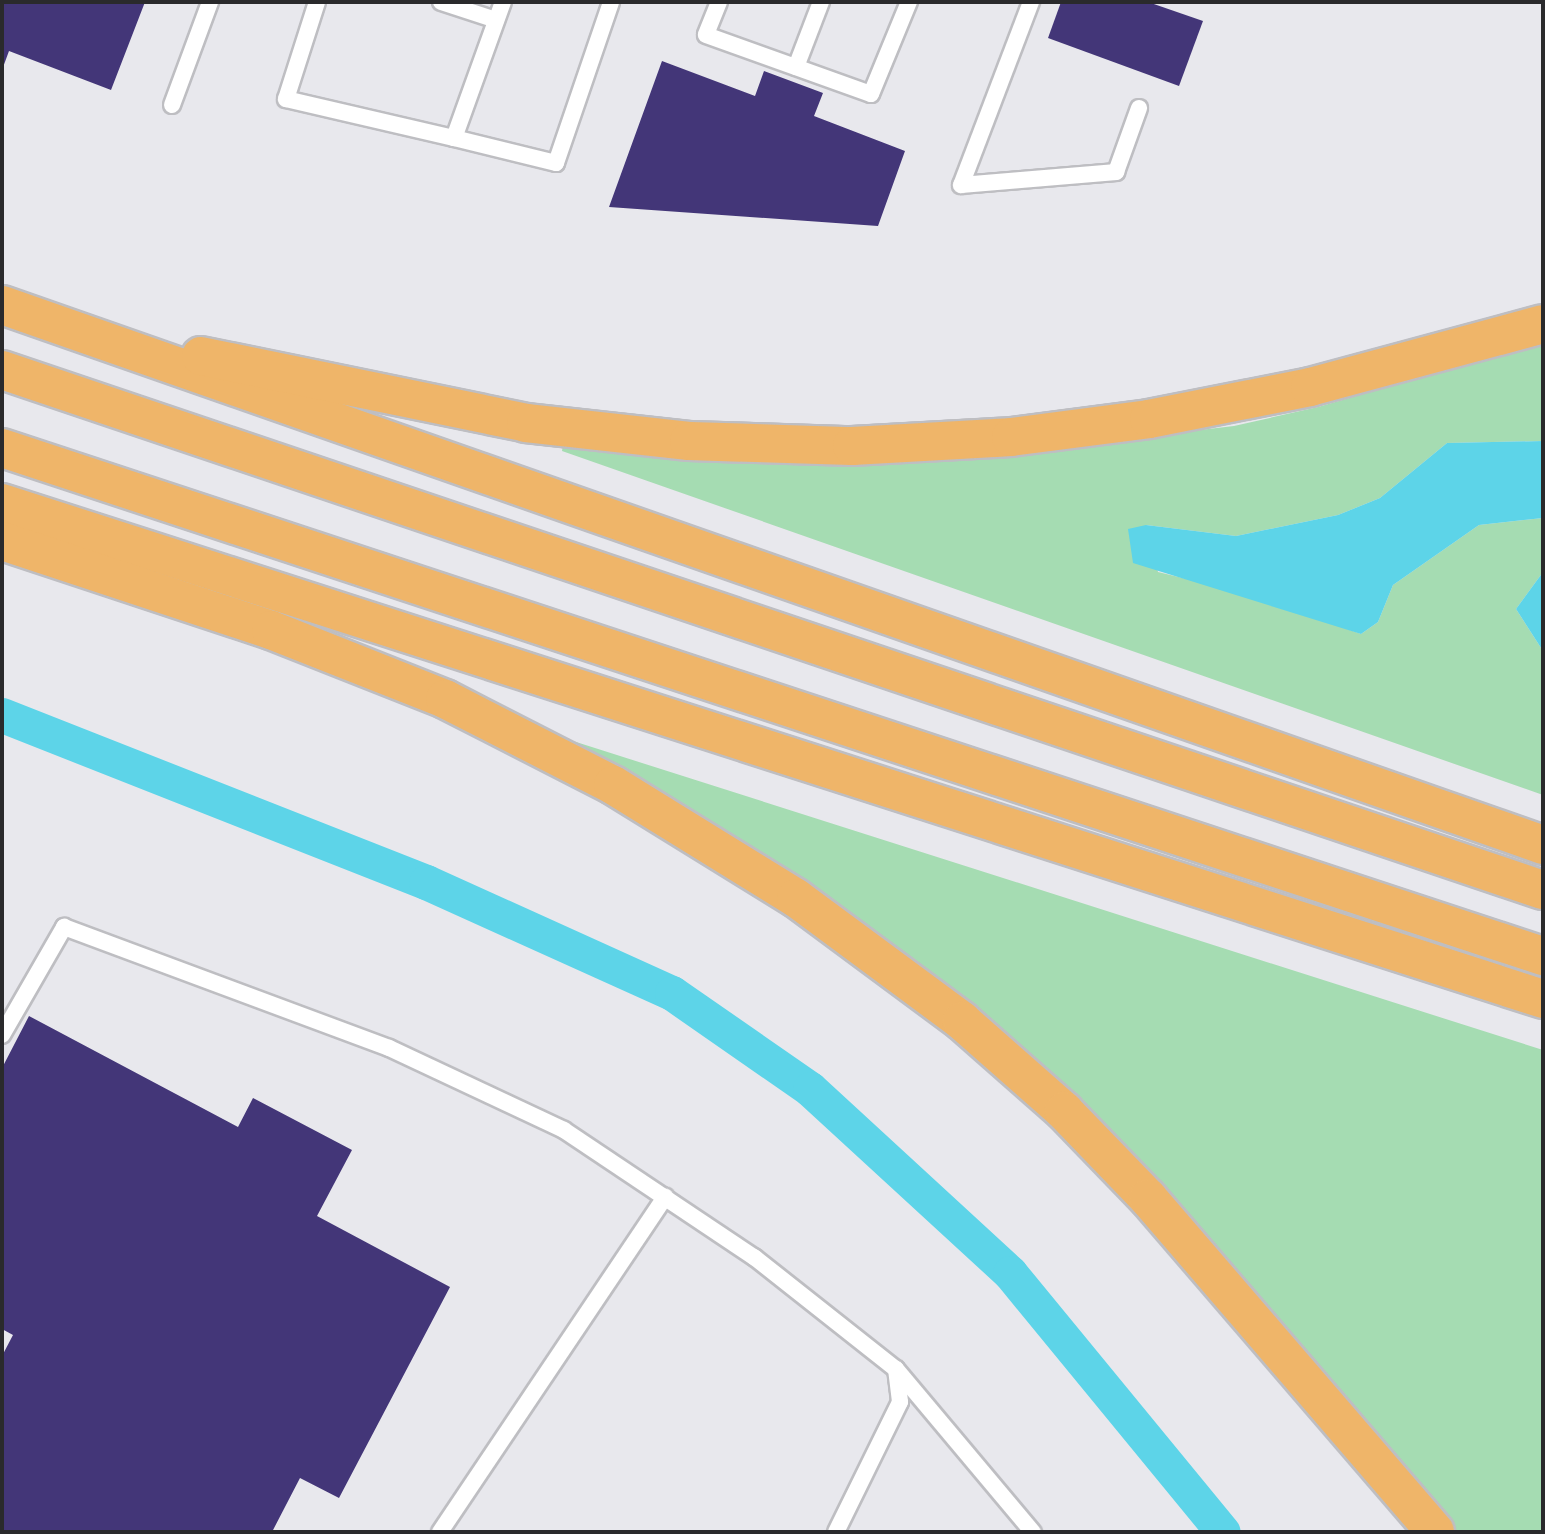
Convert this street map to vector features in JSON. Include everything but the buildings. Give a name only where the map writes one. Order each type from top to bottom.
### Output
[{"type":"highway","points":[[2,305],[1543,845]]},
{"type":"highway","points":[[83,332],[526,423],[689,441],[852,446],[1011,437],[1149,419],[1310,387],[1543,324]]},
{"type":"highway","points":[[2,370],[1543,890]]},
{"type":"highway","points":[[2,448],[1543,956]]},
{"type":"highway","points":[[2,503],[1543,999]]},
{"type":"highway","points":[[2,541],[283,635],[445,699],[613,785],[796,898],[962,1021],[1064,1111],[1148,1198],[1435,1532]]},
{"type":"lane","points":[[172,105],[210,2]]},
{"type":"lane","points":[[317,2],[286,99],[556,163],[611,2]]},
{"type":"lane","points":[[441,2],[496,20]]},
{"type":"lane","points":[[454,138],[503,2]]},
{"type":"lane","points":[[719,2],[706,35],[871,94],[909,2]]},
{"type":"lane","points":[[796,67],[821,2]]},
{"type":"lane","points":[[1031,2],[961,185],[1116,172],[1139,108]]},
{"type":"lane","points":[[2,1035],[64,927],[389,1048],[564,1130],[754,1257],[895,1369],[1033,1532]]},
{"type":"lane","points":[[440,1532],[665,1197]]},
{"type":"lane","points":[[836,1532],[900,1402],[895,1369]]},
{"type":"green space","points":[[1543,342],[1543,441],[1447,443],[1380,498],[1338,515],[1236,536],[1146,525],[1158,572],[1253,595],[1361,634],[1378,622],[1393,585],[1479,525],[1543,518],[1543,572],[1516,609],[1543,651],[1543,795],[562,451],[564,439],[1140,437],[1234,426],[1318,407]]},
{"type":"green space","points":[[573,741],[1543,1050],[1543,1532],[1455,1532],[1018,1044],[961,997],[571,746]]},
{"type":"water","points":[[1543,441],[1543,518],[1479,525],[1393,585],[1378,622],[1361,634],[1133,563],[1128,529],[1146,525],[1236,536],[1338,515],[1380,498],[1447,443]]},
{"type":"water","points":[[1543,572],[1543,651],[1516,609]]},
{"type":"waterway","points":[[2,715],[426,882],[672,993],[810,1089],[1010,1273],[1223,1532]]}]
